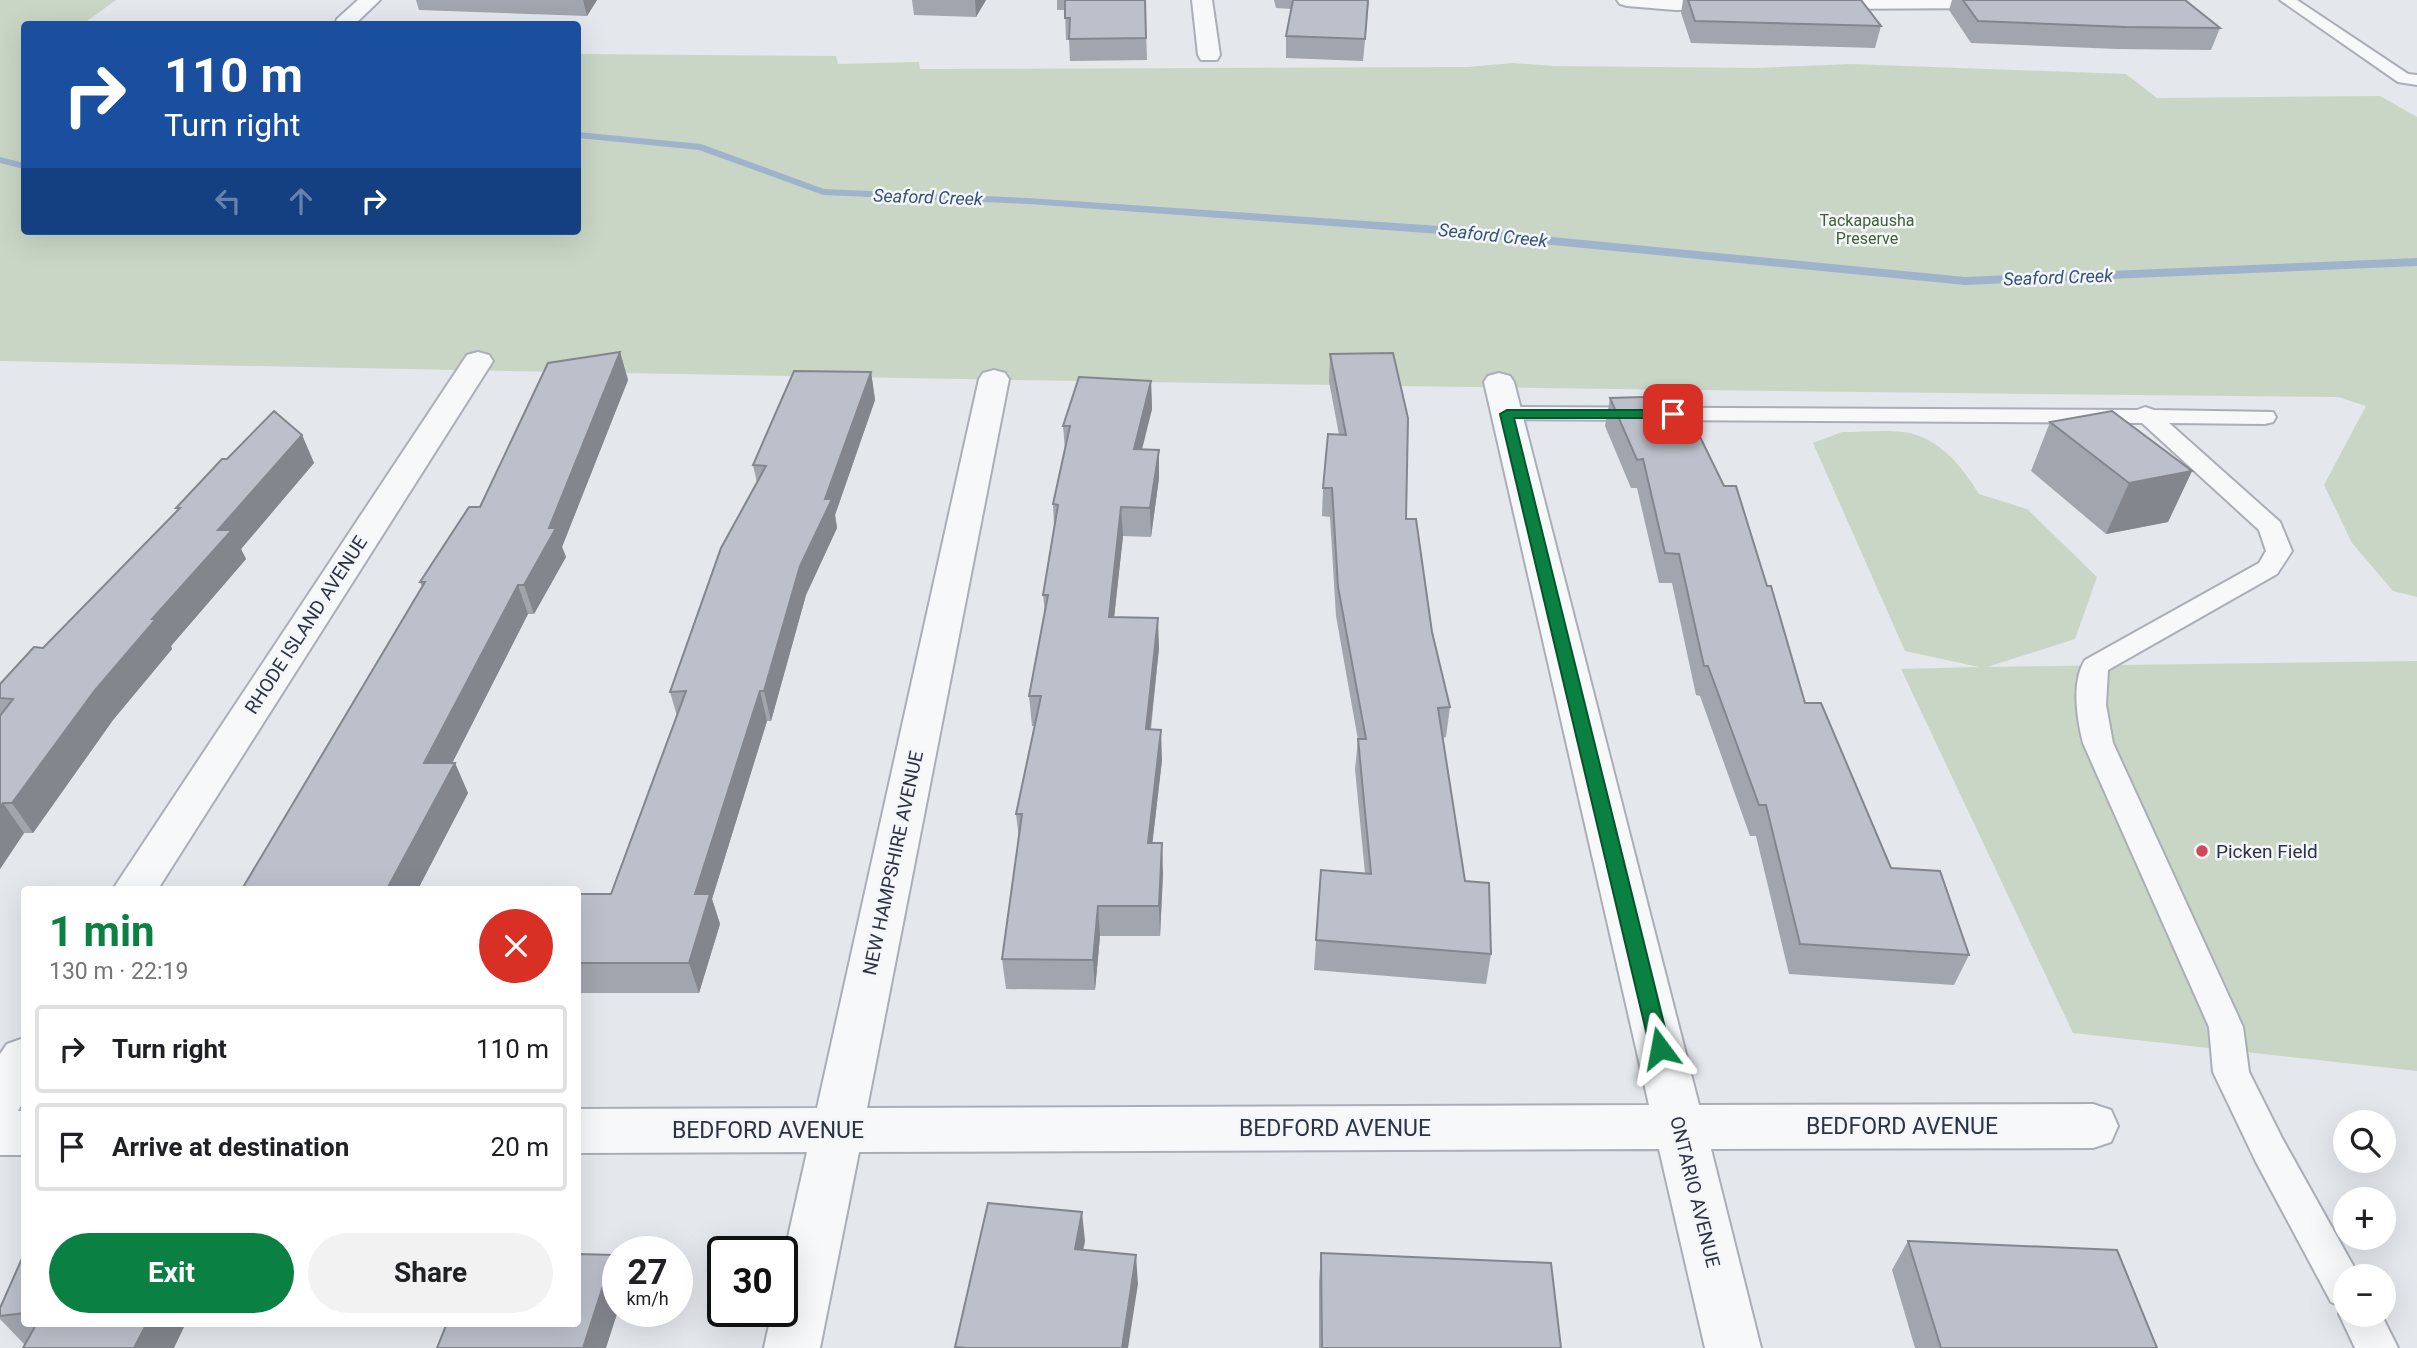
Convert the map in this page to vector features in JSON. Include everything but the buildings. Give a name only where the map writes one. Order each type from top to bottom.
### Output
[{"type":"street","points":[[346,21],[370,0]]},
{"type":"street","points":[[1202,0],[1209,55]]},
{"type":"street","points":[[1627,0],[1675,4],[1756,3]]},
{"type":"street","points":[[1783,3],[2030,2]]},
{"type":"street","name":"RHODE ISLAND AVENUE","points":[[137,886],[478,361]]},
{"type":"street","name":"NEW HAMPSHIRE AVENUE","points":[[792,1348],[994,379]]},
{"type":"street","name":"ONTARIO AVENUE","points":[[1503,398],[1733,1348]]},
{"type":"street","points":[[0,1096],[21,1063]]},
{"type":"street","name":"BEDFORD AVENUE","points":[[581,1131],[2092,1126]]},
{"type":"street","points":[[0,1133],[21,1133]]},
{"type":"lane","points":[[2287,0],[2404,79],[2417,79]]},
{"type":"lane","points":[[1503,398],[2265,417]]},
{"type":"lane","points":[[2145,414],[2271,527],[2279,551],[2268,568],[2095,666],[2089,697],[2091,719],[2098,743],[2226,1027],[2231,1072],[2269,1150],[2333,1267]]},
{"type":"lane","points":[[2366,1327],[2377,1348]]},
{"type":"green space","name":"Tackapausha Preserve","points":[[0,0],[116,0],[87,21],[21,21],[21,235],[581,235],[581,54],[836,56],[838,64],[919,62],[920,69],[1467,67],[1513,63],[1555,66],[1754,68],[1852,64],[2126,74],[2157,98],[2380,96],[2417,117],[2417,597],[2393,591],[2352,543],[2324,485],[2366,406],[2338,397],[1169,382],[0,361]]},
{"type":"green space","name":"Picken Field","points":[[1842,432],[1902,432],[1932,442],[1959,465],[1979,494],[2027,509],[2097,577],[2075,639],[1987,667],[2417,661],[2417,1071],[2073,1033],[1901,669],[1979,667],[1905,651],[1813,443]]},
{"type":"waterway","name":"Seaford Creek","points":[[581,135],[701,147],[823,192],[1028,201],[1440,230],[1965,281],[2417,262]]},
{"type":"waterway","name":"Seaford Creek","points":[[0,160],[21,165]]},
{"type":"place","name":"Picken Field","points":[[2202,851]]},
{"type":"route","points":[[1660,1048],[1507,414],[1673,414]]}]
